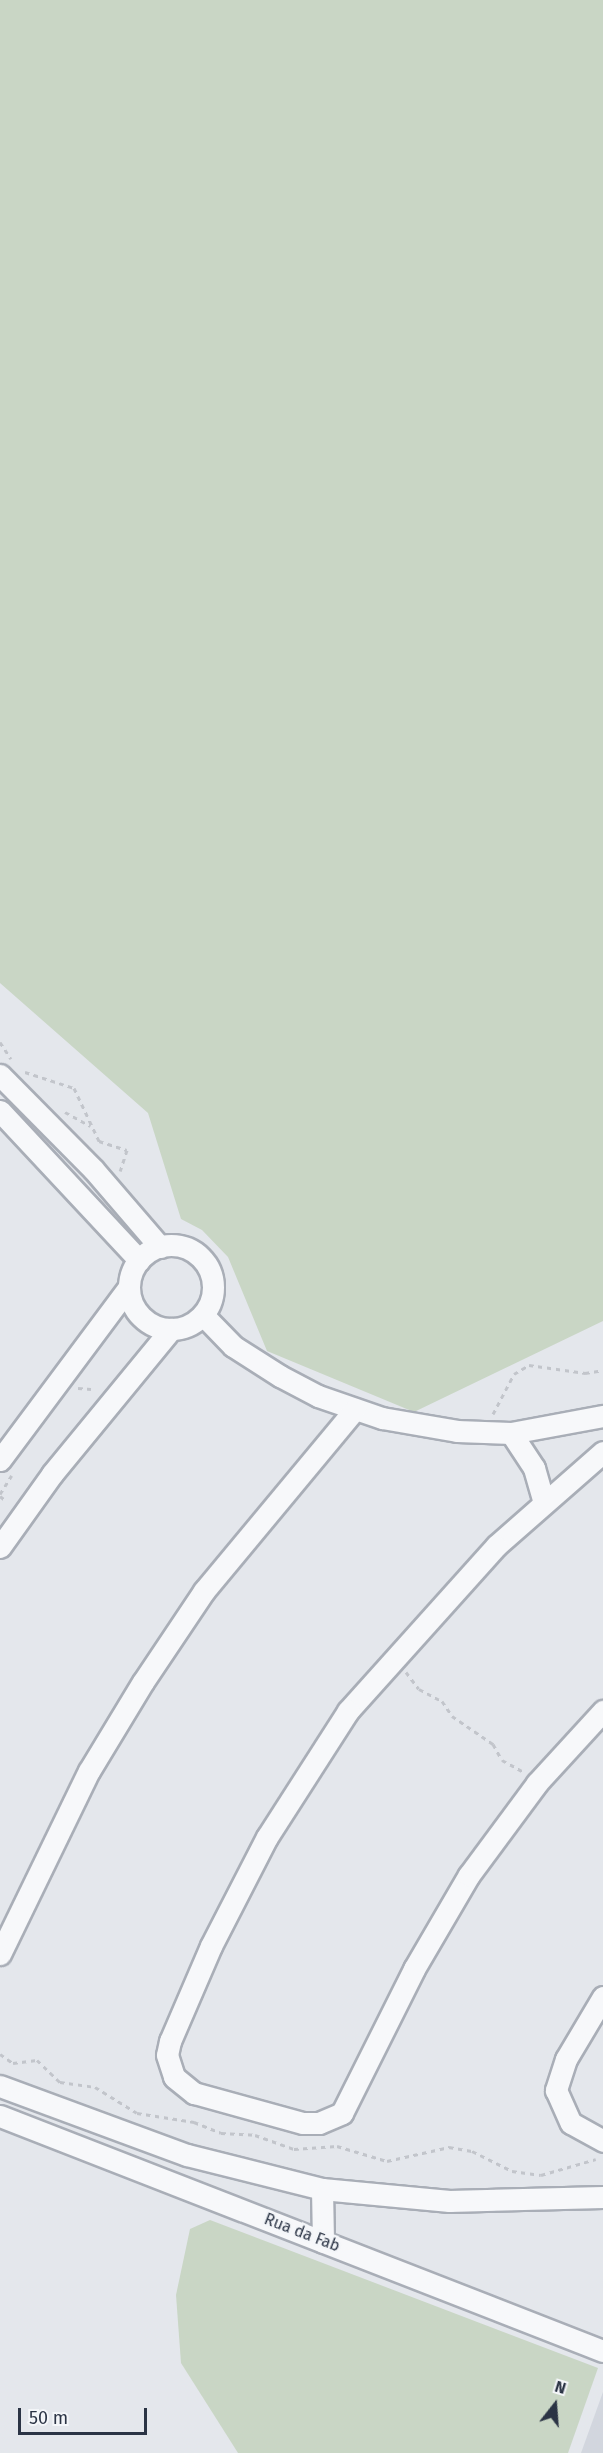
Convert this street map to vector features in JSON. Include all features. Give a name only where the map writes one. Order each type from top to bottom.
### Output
[{"type":"street","points":[[0,1075],[114,1192],[160,1246]]},
{"type":"street","points":[[4,1122],[139,1260]]},
{"type":"street","points":[[0,1460],[129,1287],[139,1260],[160,1246],[187,1248],[207,1265],[214,1291],[203,1315],[194,1323],[171,1329],[142,1318],[129,1287]]},
{"type":"street","points":[[203,1315],[233,1346],[280,1376],[355,1409],[415,1426],[512,1433],[603,1416]]},
{"type":"street","points":[[0,1547],[52,1474],[171,1329]]},
{"type":"street","points":[[0,1954],[89,1771],[143,1682],[204,1591],[355,1409]]},
{"type":"street","points":[[512,1433],[534,1468],[544,1503]]},
{"type":"street","points":[[603,1452],[544,1503],[468,1576],[348,1711],[237,1891],[170,2041],[169,2066],[181,2085],[194,2093],[303,2123],[319,2123],[342,2113],[433,1935],[469,1875],[537,1783],[603,1711]]},
{"type":"street","points":[[603,1997],[566,2059],[556,2090],[571,2123],[603,2141]]},
{"type":"street","points":[[0,2086],[188,2155],[322,2188],[449,2201],[603,2197]]},
{"type":"street","name":"Rua da Fab","points":[[0,2116],[603,2351]]},
{"type":"street","points":[[322,2188],[323,2242]]},
{"type":"path","points":[[0,1042],[28,1074],[74,1088],[99,1141],[127,1150],[114,1192]]},
{"type":"path","points":[[474,1432],[501,1403],[514,1374],[529,1365],[585,1373],[603,1370]]},
{"type":"path","points":[[0,1496],[4,1500]]},
{"type":"path","points":[[391,1662],[419,1689],[442,1701],[452,1716],[468,1723],[478,1736],[493,1744],[502,1760],[537,1783]]},
{"type":"shaded area","points":[[603,2392],[603,2453],[581,2453]]},
{"type":"green space","points":[[0,0],[603,0],[603,1321],[414,1412],[267,1351],[228,1257],[202,1230],[181,1219],[148,1113],[0,983]]},
{"type":"green space","points":[[210,2220],[598,2368],[568,2453],[238,2453],[181,2363],[176,2295],[190,2229]]}]
